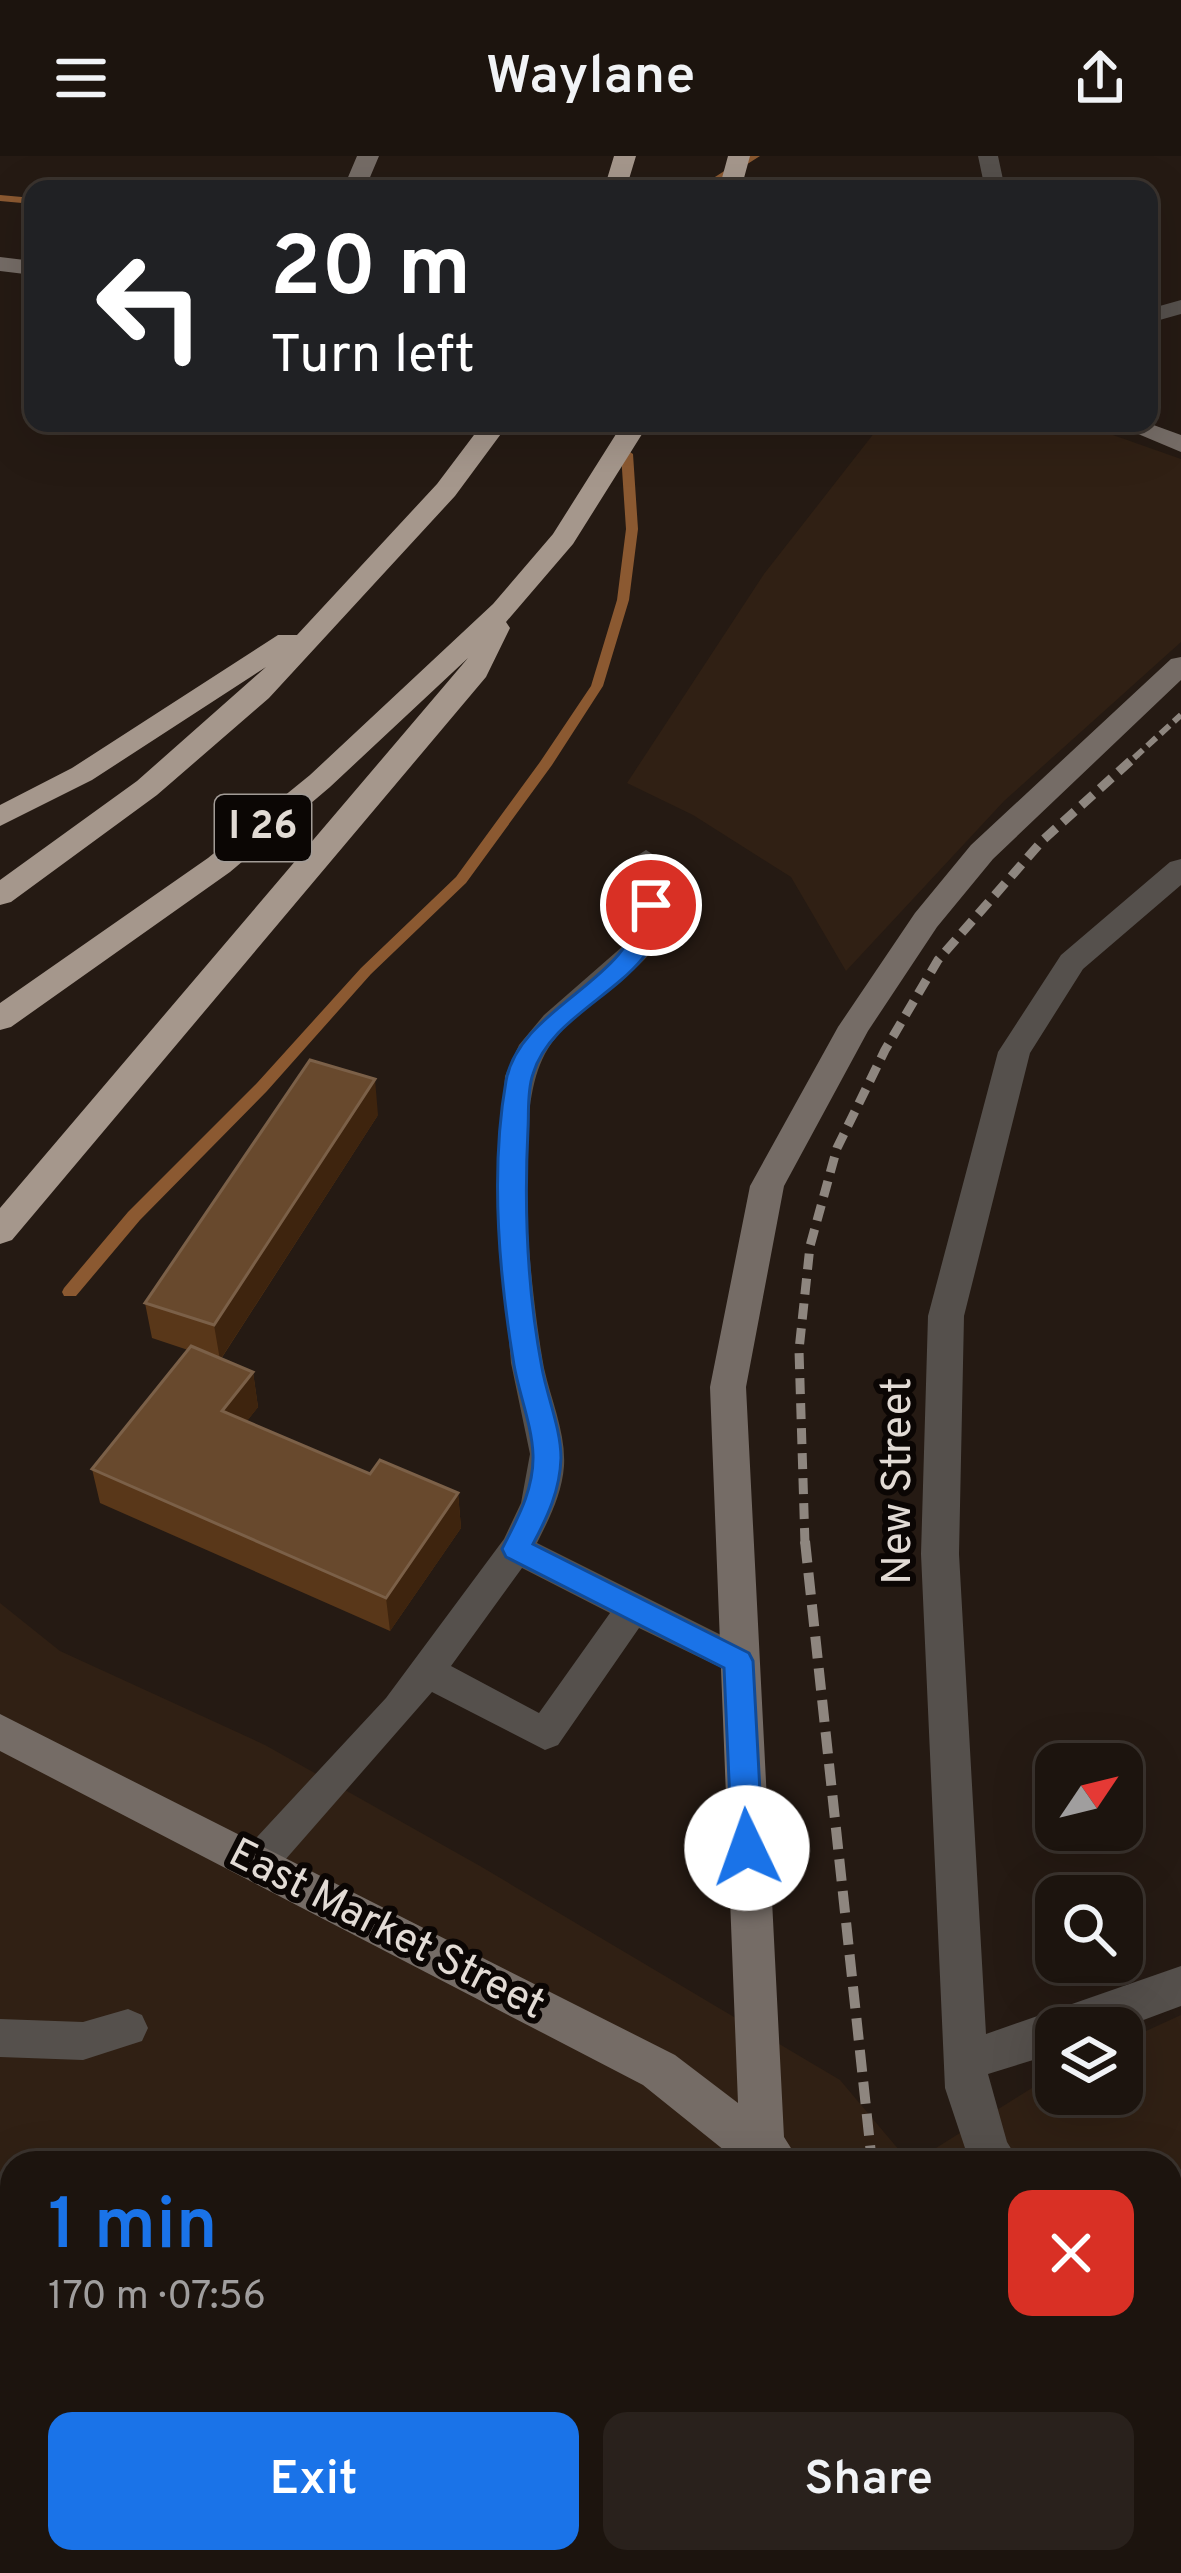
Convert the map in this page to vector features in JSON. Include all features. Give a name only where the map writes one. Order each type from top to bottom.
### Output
[{"type":"highway","name":"I 26","points":[[0,895],[163,775],[259,692],[446,490],[489,432]]},
{"type":"highway","name":"I 26","points":[[0,1019],[219,865],[320,781],[503,610],[564,538],[630,432]]},
{"type":"highway","points":[[0,1231],[476,671],[503,610]]},
{"type":"highway","points":[[0,817],[82,774],[322,620]]},
{"type":"street","points":[[1149,432],[1181,444]]},
{"type":"street","points":[[768,2151],[738,1661],[728,1387],[766,1186],[854,1027],[926,920],[982,852],[1181,665]]},
{"type":"street","name":"New Street","points":[[988,2151],[967,2088],[940,1555],[946,1316],[1014,1052],[1072,962],[1181,869]]},
{"type":"street","name":"East Market Street","points":[[0,1731],[659,2070],[760,2151]]},
{"type":"street","points":[[1124,2007],[1181,1985]]},
{"type":"street","points":[[967,2060],[1035,2039]]},
{"type":"lane","points":[[256,1864],[399,1709],[516,1549],[540,1502],[547,1455],[527,1364],[512,1188],[518,1078],[528,1054],[643,944],[651,927],[646,859]]},
{"type":"lane","points":[[516,1549],[738,1661]]},
{"type":"lane","points":[[427,1671],[545,1734],[633,1608]]},
{"type":"lane","points":[[0,2038],[83,2041],[128,2028]]},
{"type":"shaded area","points":[[875,432],[1104,432],[1181,459],[1181,642],[1004,801],[846,971],[791,877],[693,815],[627,783],[764,574]]},
{"type":"shaded area","points":[[0,1603],[60,1651],[265,1745],[480,1866],[840,2080],[900,2151],[0,2151]]},
{"type":"shaded area","points":[[1181,2015],[1181,2151],[931,2151],[1035,2086],[1035,2115],[1143,2115],[1143,2032]]},
{"type":"building","points":[[310,1060],[375,1079],[214,1325],[145,1303]]},
{"type":"building","points":[[191,1346],[253,1372],[222,1411],[370,1474],[380,1460],[458,1493],[386,1598],[92,1469]]},
{"type":"waterway","points":[[716,180],[755,156]]},
{"type":"waterway","points":[[0,198],[24,200]]},
{"type":"waterway","points":[[70,1292],[134,1216],[262,1087],[366,971],[461,880],[545,765],[597,686],[623,600],[632,529],[627,454]]},
{"type":"railway","points":[[1134,758],[1181,715]]},
{"type":"railway","points":[[805,1544],[799,1350],[810,1246],[837,1148],[885,1050],[938,960],[1043,840],[1137,755]]},
{"type":"railway","points":[[805,1541],[871,2151]]},
{"type":"route","points":[[651,905],[651,927],[643,944],[528,1054],[518,1078],[512,1188],[517,1275],[527,1364],[547,1455],[540,1502],[516,1549],[738,1661],[747,1848]]}]
